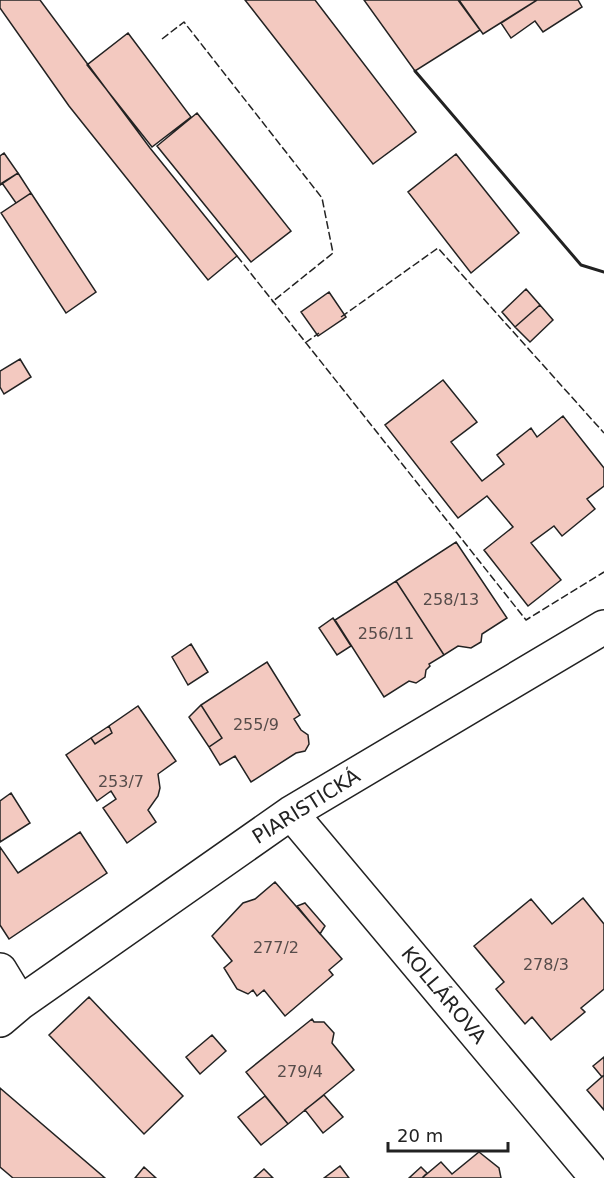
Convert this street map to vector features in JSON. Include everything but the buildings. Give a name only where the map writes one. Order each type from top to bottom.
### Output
[{"type":"street","name":"PIARISTICKÁ","points":[[10,1012],[291,813],[604,627]]},
{"type":"street","name":"KOLLÁROVA","points":[[291,813],[597,1178]]},
{"type":"street","points":[[0,970],[10,1012]]},
{"type":"fence","points":[[162,39],[184,22],[322,198],[333,253],[272,302]]},
{"type":"fence","points":[[341,317],[438,248],[604,433]]},
{"type":"fence","points":[[237,256],[526,620],[604,572]]},
{"type":"fence","points":[[305,343],[319,333]]},
{"type":"wall","points":[[415,71],[581,265],[604,272]]}]
